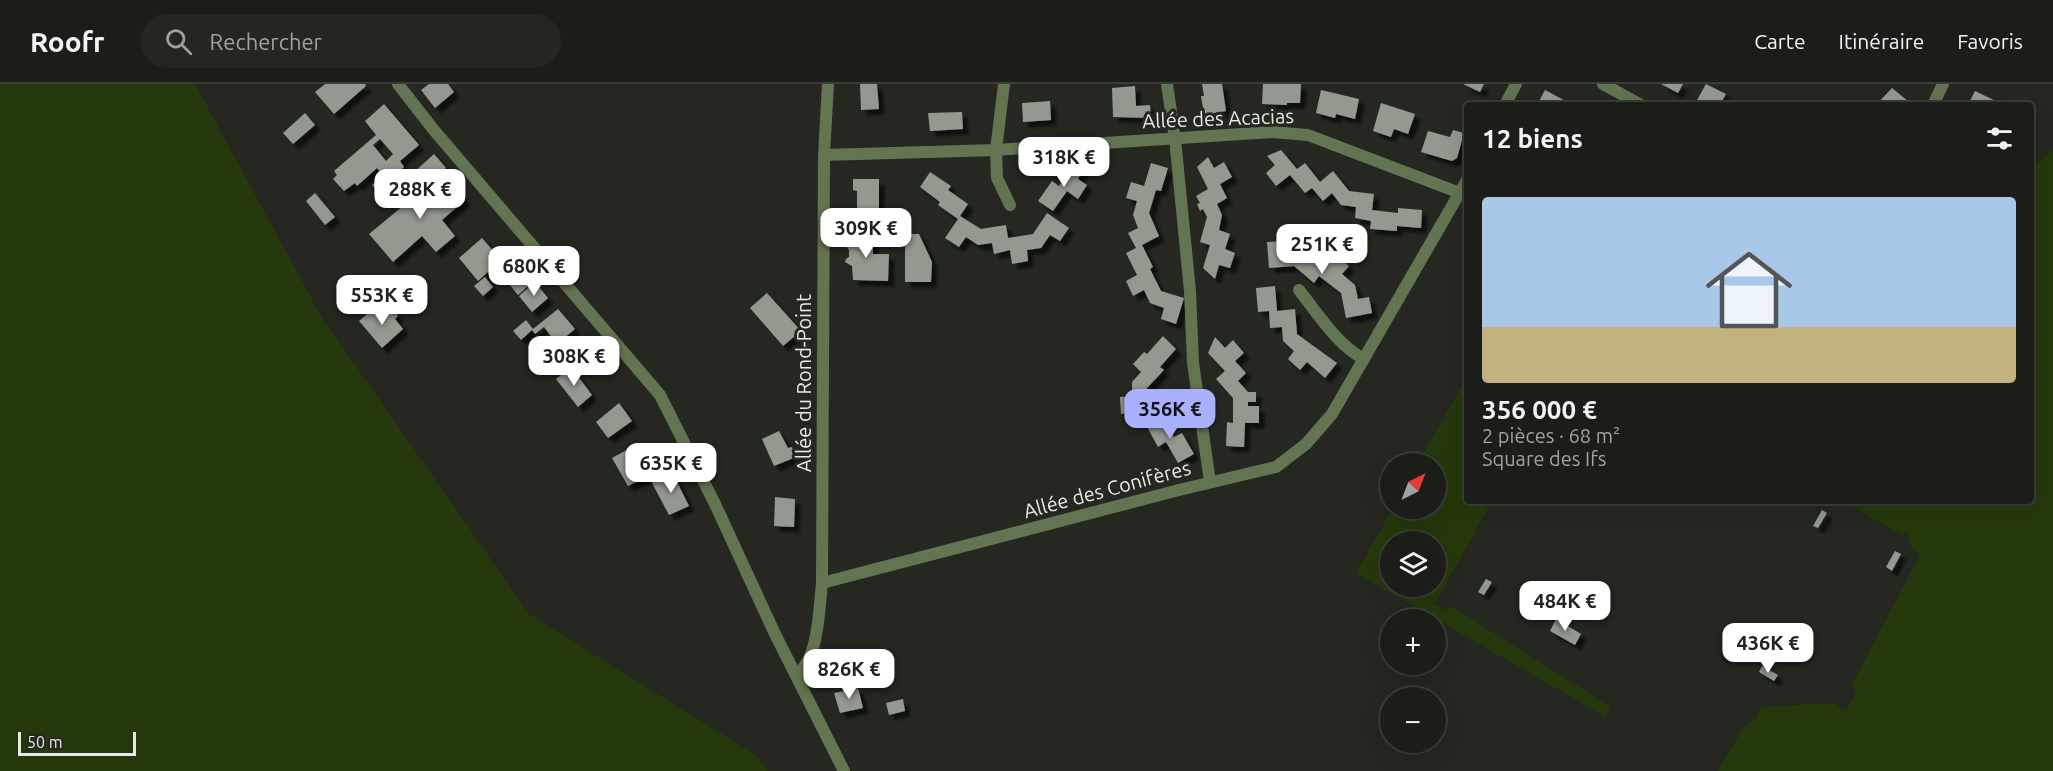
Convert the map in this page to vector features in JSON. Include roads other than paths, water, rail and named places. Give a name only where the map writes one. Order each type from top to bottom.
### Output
[{"type":"street","points":[[398,84],[433,129],[660,395],[844,771]]},
{"type":"street","name":"Allée du Rond-Point","points":[[796,675],[803,670],[816,641],[822,583],[824,155],[828,84]]},
{"type":"street","points":[[1004,84],[996,150],[997,178],[1010,205]]},
{"type":"street","points":[[1167,84],[1175,139],[1190,291],[1193,363],[1210,482]]},
{"type":"street","points":[[1507,102],[1516,84]]},
{"type":"street","points":[[1603,84],[1636,102]]},
{"type":"street","points":[[1934,102],[1943,84]]},
{"type":"street","name":"Allée des Acacias","points":[[824,155],[996,150],[1272,132],[1308,135],[1464,193]]},
{"type":"street","name":"Allée des Conifères","points":[[822,583],[1210,482],[1276,467],[1306,444],[1332,414],[1464,193]]},
{"type":"street","points":[[1299,290],[1329,328],[1353,353],[1364,359]]}]
